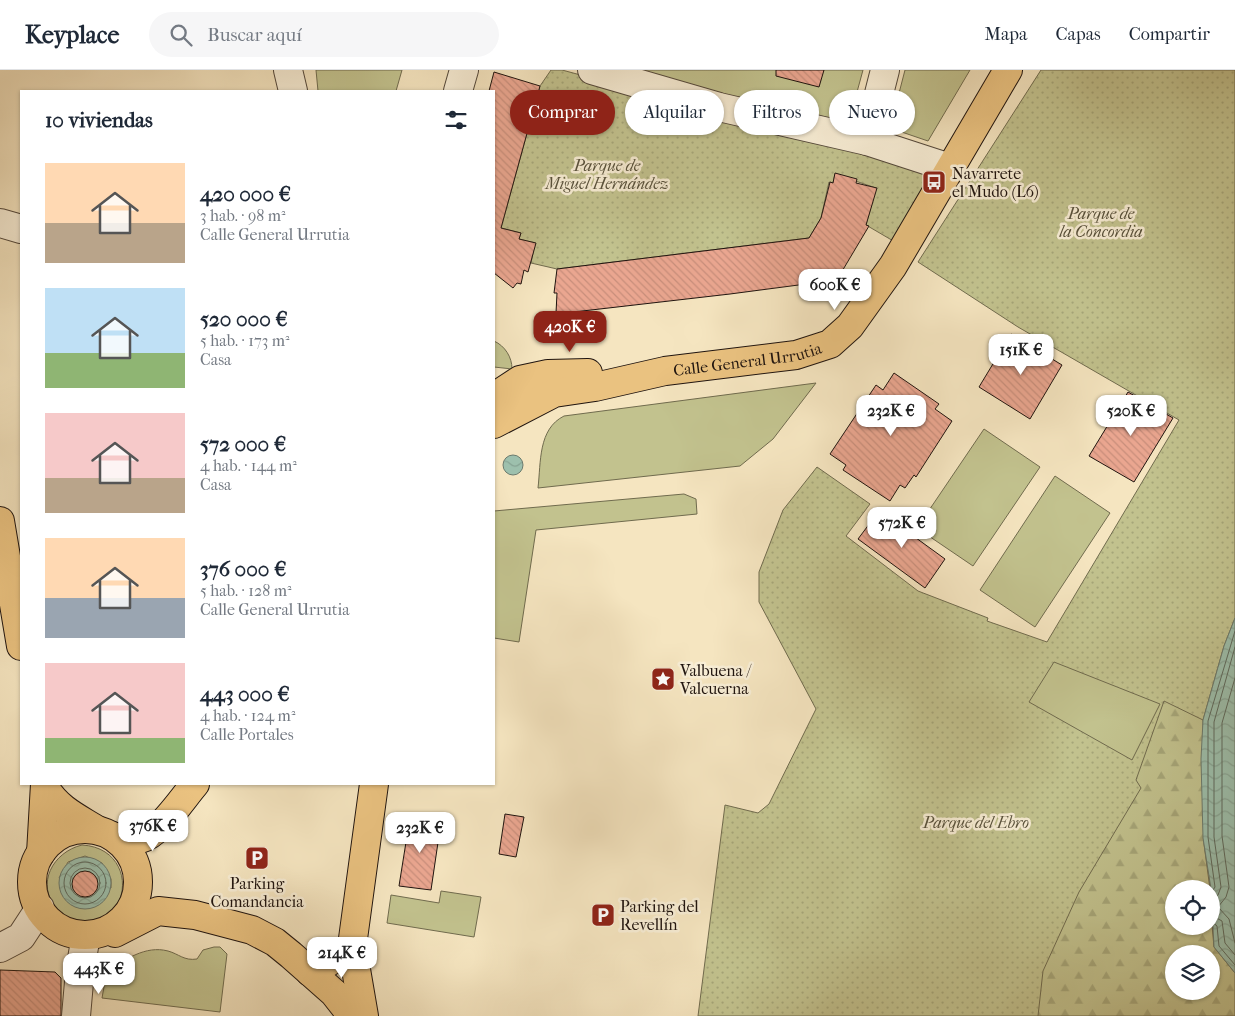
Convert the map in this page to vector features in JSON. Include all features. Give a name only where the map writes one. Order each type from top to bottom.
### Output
[{"type":"main road","name":"Calle General Urrutia","points":[[497,413],[507,380],[548,374],[665,371],[796,355],[830,344],[850,326],[893,266],[1008,70]]},
{"type":"main road","name":"Calle General Urrutia","points":[[497,413],[554,393],[595,387],[665,371]]},
{"type":"main road","points":[[0,522],[20,640]]},
{"type":"main road","points":[[194,785],[153,833],[140,839],[126,840],[105,833],[76,830],[48,843],[36,864],[33,886],[40,908],[51,923],[59,928],[91,934],[117,932],[158,911],[195,915],[252,930],[276,942],[334,993],[352,1016]]},
{"type":"main road","points":[[364,1016],[352,946],[374,785]]},
{"type":"main road","points":[[46,786],[52,799],[67,812],[122,844],[136,865],[138,877],[137,893],[132,907],[123,919],[110,928],[91,934]]},
{"type":"main road","points":[[41,853],[46,786]]},
{"type":"main road","points":[[310,972],[323,966],[352,946]]},
{"type":"street","points":[[288,70],[293,90]]},
{"type":"street","points":[[458,90],[464,70]]},
{"type":"street","points":[[592,70],[719,107],[867,141],[950,168]]},
{"type":"street","points":[[867,141],[885,70]]},
{"type":"street","points":[[0,223],[20,229]]},
{"type":"street","points":[[0,948],[21,937],[40,908]]},
{"type":"street","points":[[76,1016],[80,971],[91,934]]},
{"type":"green space","points":[[316,70],[402,70],[396,90],[318,90]]},
{"type":"green space","name":"Parque de Miguel Hernández","points":[[551,70],[562,70],[636,90],[625,90],[625,135],[724,135],[724,114],[734,116],[734,135],[803,135],[937,171],[895,242],[866,225],[876,188],[835,174],[833,183],[829,182],[821,218],[809,238],[557,269],[531,263],[535,243],[519,239],[521,233],[501,228],[527,135],[615,135],[615,90],[539,90]]},
{"type":"green space","points":[[587,70],[863,70],[858,90],[829,90],[829,132],[819,129],[819,90],[734,90],[734,108],[724,105],[724,90],[665,90]]},
{"type":"green space","points":[[905,70],[970,70],[928,141],[910,135],[915,135],[915,90],[900,90]]},
{"type":"green space","name":"Parque del Ebro","points":[[1041,70],[1235,70],[1235,618],[1224,646],[1203,720],[1210,880],[1165,880],[1165,935],[1213,935],[1214,945],[1165,945],[1165,1000],[1220,1000],[1220,954],[1235,973],[1235,1016],[698,1016],[725,805],[758,813],[769,804],[816,709],[759,602],[759,572],[783,510],[817,467],[870,504],[846,536],[918,591],[988,618],[987,621],[1047,642],[1179,420],[1018,327],[918,262]]},
{"type":"green space","points":[[495,342],[507,352],[511,360],[512,369],[495,367]]},
{"type":"green space","points":[[816,383],[773,439],[740,466],[538,488],[542,447],[545,438],[549,429],[564,416]]},
{"type":"green space","points":[[984,429],[1040,467],[973,566],[917,528]]},
{"type":"green space","points":[[1055,476],[1110,513],[1035,627],[980,590]]},
{"type":"green space","points":[[684,494],[696,499],[697,514],[536,530],[519,642],[495,638],[495,511]]},
{"type":"green space","points":[[1054,662],[1160,704],[1132,760],[1029,702]]},
{"type":"green space","points":[[1164,701],[1203,720],[1204,844],[1209,880],[1165,880],[1165,935],[1213,935],[1214,945],[1165,945],[1165,1000],[1220,1000],[1220,954],[1235,973],[1235,1016],[1038,1016],[1043,971],[1079,892],[1141,788],[1136,780]]},
{"type":"green space","points":[[82,845],[100,849],[113,858],[120,871],[122,884],[120,898],[113,910],[101,918],[85,921],[70,918],[57,909],[51,899],[48,889],[50,870],[63,854]],"holes":[[[85,856],[102,863],[111,879],[111,888],[59,878],[68,862]]]},
{"type":"green space","points":[[441,891],[481,897],[474,937],[387,923],[391,895],[439,903]]},
{"type":"green space","points":[[220,947],[227,954],[220,1012],[102,998],[107,970],[136,954],[160,950],[189,959],[197,959],[203,950]]},
{"type":"water","points":[[509,455],[517,455],[523,461],[523,469],[517,475],[509,475],[503,469],[503,461]]},
{"type":"water","points":[[1235,618],[1235,973],[1220,954],[1220,945],[1214,945],[1213,935],[1220,935],[1220,880],[1210,880],[1203,838],[1201,759],[1203,720],[1224,646]]},
{"type":"water","points":[[80,857],[90,857],[104,864],[111,878],[111,888],[104,902],[90,909],[80,909],[70,905],[63,898],[59,888],[59,878],[63,868],[70,861]]},
{"type":"building","points":[[776,70],[824,70],[819,87],[776,76]]},
{"type":"building","points":[[494,72],[540,86],[539,90],[510,90],[510,135],[527,135],[501,228],[521,233],[519,239],[536,243],[528,272],[524,270],[521,284],[517,283],[513,288],[495,274],[495,90],[489,90]]},
{"type":"building","points":[[835,173],[857,179],[856,183],[877,188],[866,225],[869,226],[841,273],[835,278],[829,281],[730,294],[556,313],[557,293],[554,293],[557,269],[809,238],[821,218],[830,182],[833,183]]},
{"type":"building","points":[[1011,334],[1062,365],[1030,419],[979,387]]},
{"type":"building","points":[[894,373],[939,404],[935,409],[952,421],[916,477],[914,475],[905,488],[900,485],[890,501],[843,470],[846,465],[830,454],[876,385],[883,390]]},
{"type":"building","points":[[1128,392],[1173,418],[1134,482],[1089,456]]},
{"type":"building","points":[[879,511],[945,559],[925,588],[858,539]]},
{"type":"building","points":[[505,814],[524,817],[516,857],[499,854]]},
{"type":"building","points":[[410,817],[441,822],[431,890],[399,886]]},
{"type":"building","points":[[85,871],[94,875],[98,884],[94,893],[85,897],[76,893],[72,884],[76,875]]},
{"type":"building","points":[[0,970],[55,972],[61,978],[61,1016],[0,1016]]},
{"type":"place","name":"Navarrete el Mudo (L6)","points":[[934,182]]},
{"type":"place","name":"Valbuena / Valcuerna","points":[[663,679]]},
{"type":"place","name":"Parking Comandancia","points":[[257,858]]},
{"type":"place","name":"Parking del Revellín","points":[[603,915]]},
{"type":"park label","name":"Parque de la Concordia","points":[[1101,222]]}]
